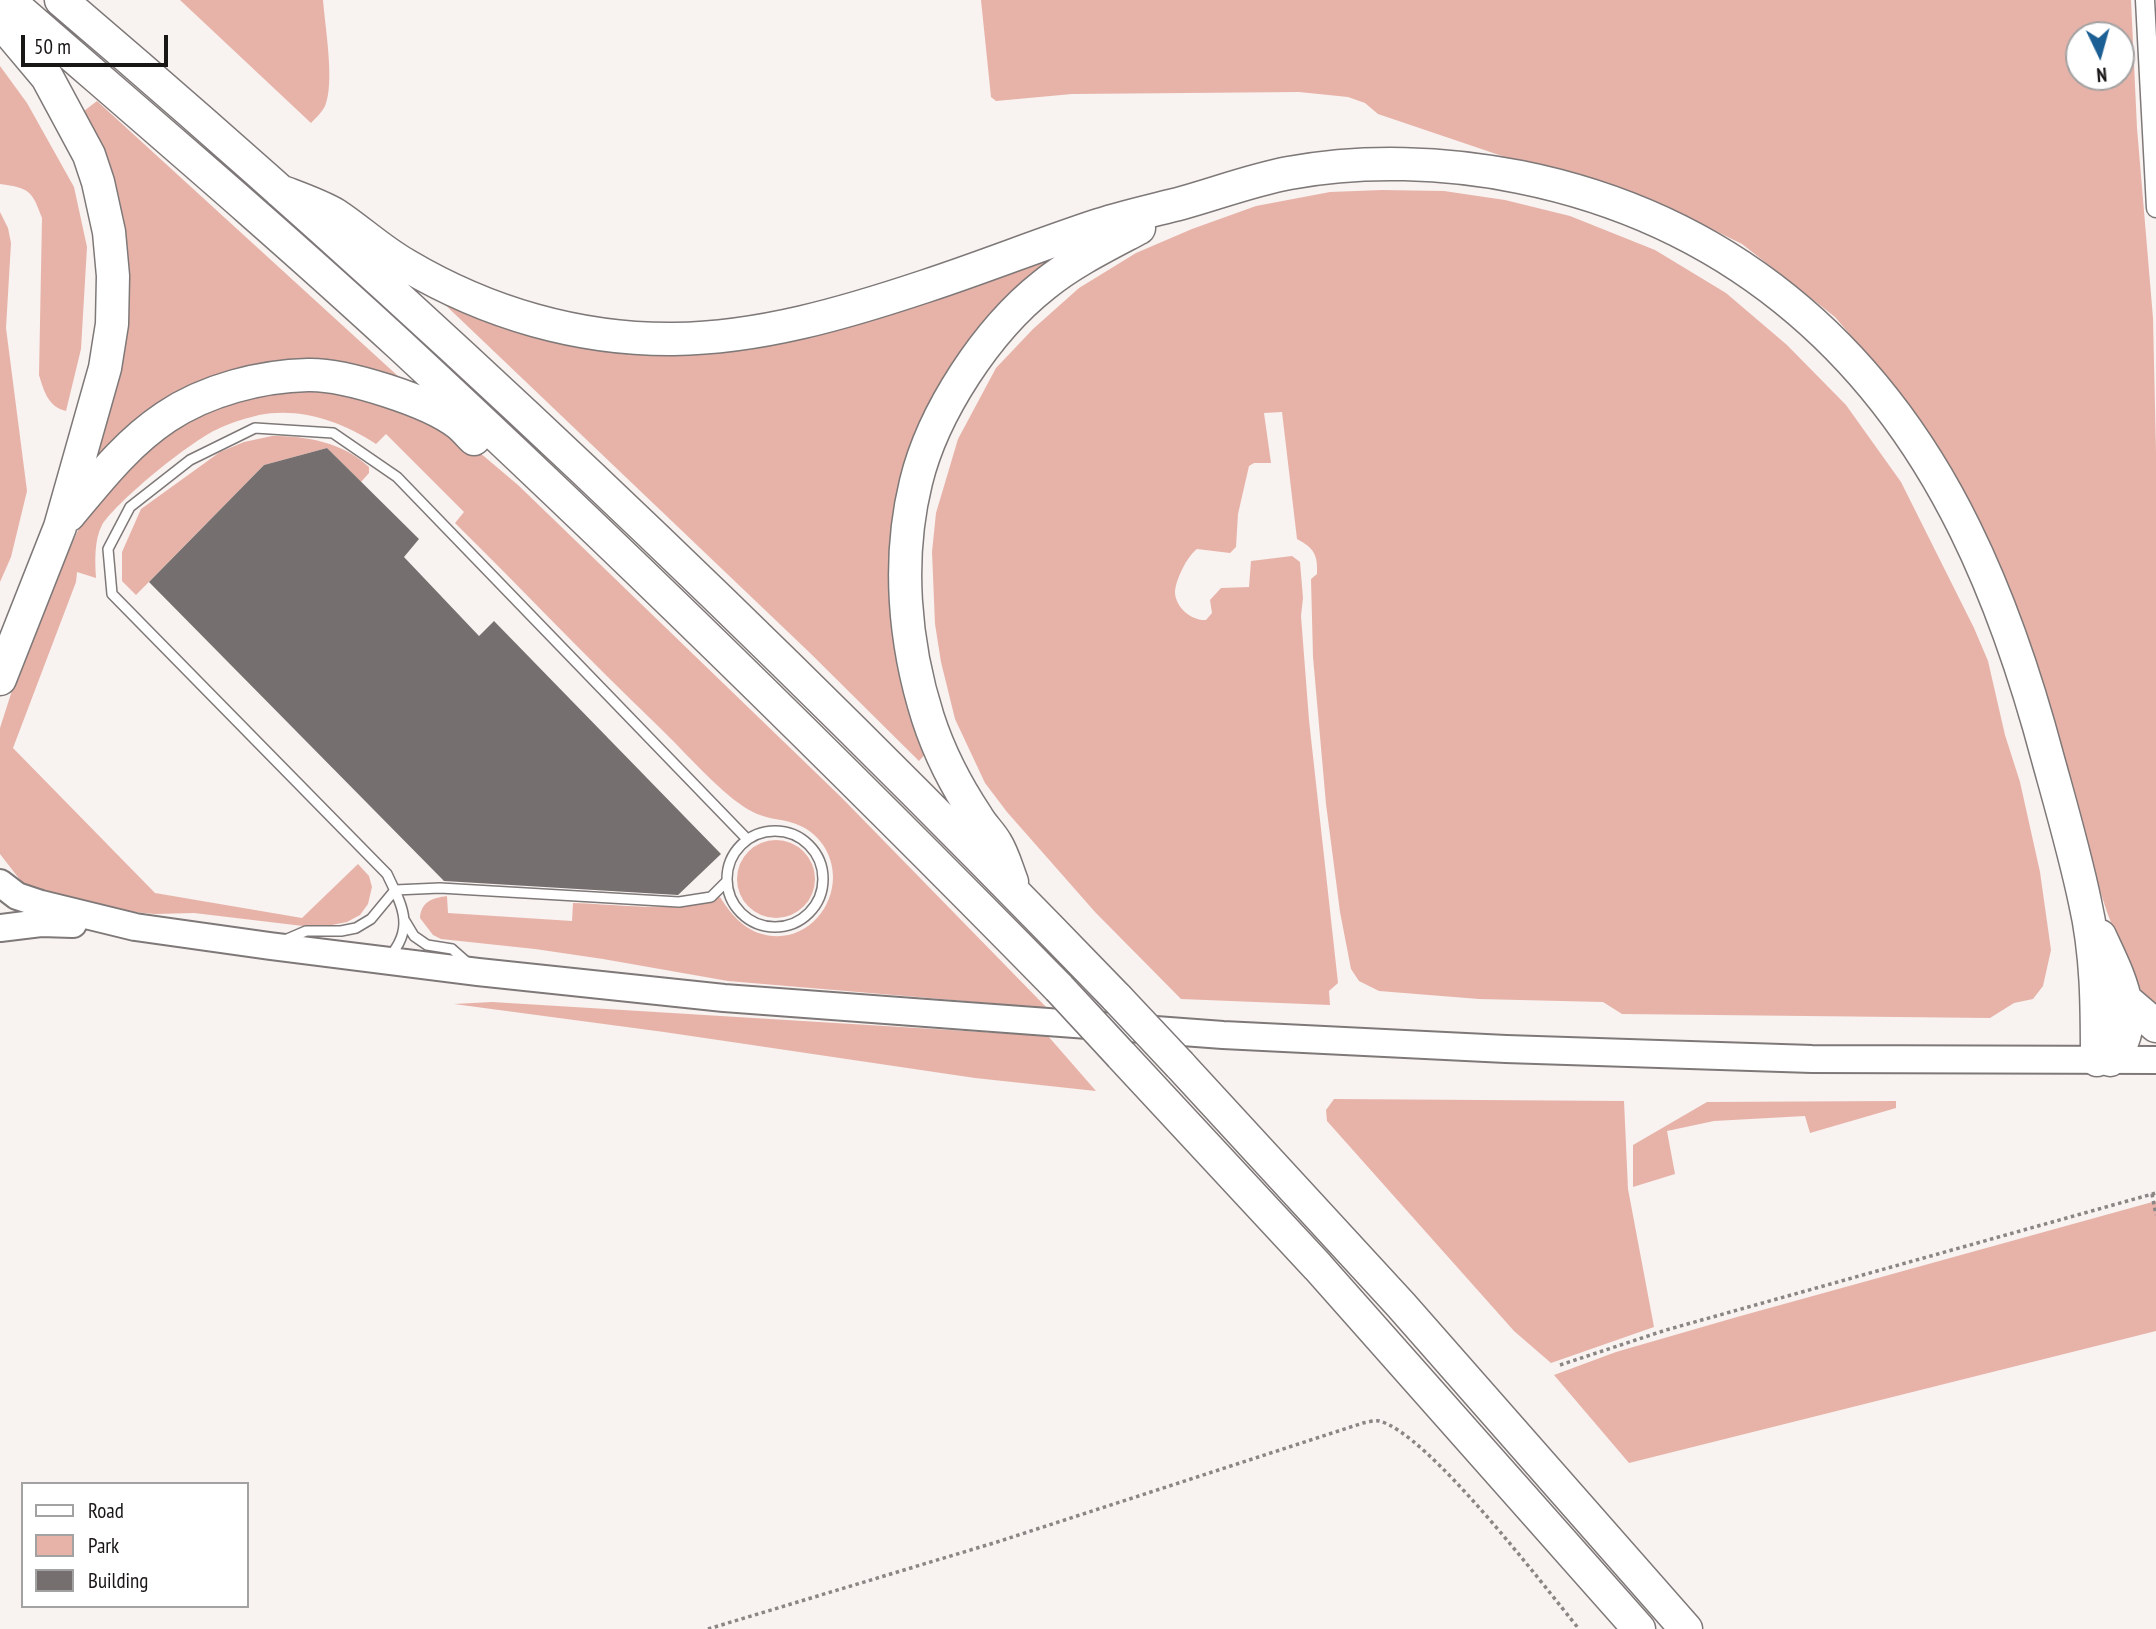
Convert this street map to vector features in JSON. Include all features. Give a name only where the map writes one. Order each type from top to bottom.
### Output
[{"type":"highway","points":[[8,0],[368,316],[788,714],[1059,988],[1318,1266],[1639,1629]]},
{"type":"highway","points":[[61,0],[280,191],[572,458],[808,685],[1017,894],[1180,1065],[1401,1305],[1686,1629]]},
{"type":"highway","points":[[0,22],[47,77],[76,128],[98,182],[109,232],[113,276],[112,312],[105,368],[60,527],[0,680]]},
{"type":"highway","points":[[280,191],[332,212],[403,264],[447,288],[523,319],[599,334],[676,339],[749,332],[822,317],[957,276],[1101,225],[1235,186],[1292,173],[1345,166],[1453,166],[1566,186],[1621,205],[1694,237],[1758,277],[1818,326],[1862,372],[1899,417],[1939,480],[1997,599],[2036,715],[2086,906],[2104,1060],[2119,1050],[2125,1037],[2128,1019],[2126,1000],[2120,979],[2086,906]]},
{"type":"highway","points":[[1017,894],[996,843],[978,820],[954,779],[928,720],[914,667],[907,617],[905,549],[916,481],[936,427],[957,386],[1008,318],[1044,284],[1105,245],[1190,201]]},
{"type":"highway","points":[[60,527],[103,473],[139,437],[169,415],[232,387],[263,380],[310,375],[346,380],[410,399],[458,423],[501,465],[548,485]]},
{"type":"highway","points":[[2126,1000],[2156,1026]]},
{"type":"main road","points":[[0,883],[16,896],[135,927]]},
{"type":"main road","points":[[0,928],[41,923],[135,927],[478,972],[738,999],[1223,1035],[1691,1057],[2156,1060]]},
{"type":"street","points":[[2145,0],[2156,208]]},
{"type":"lane","points":[[478,972],[452,949],[427,945],[414,936],[387,874],[112,594],[108,549],[131,507],[190,460],[255,428],[333,433],[397,477],[747,839]]},
{"type":"lane","points":[[777,830],[806,841],[817,853],[823,868],[824,884],[820,899],[811,912],[799,922],[784,927],[767,928],[752,922],[739,912],[730,898],[726,882],[728,865],[735,851],[747,839],[761,832],[777,830]]},
{"type":"lane","points":[[270,946],[306,931],[356,928],[372,919],[395,890],[440,888],[679,902],[711,897],[726,882]]},
{"type":"lane","points":[[385,960],[400,941],[405,920]]},
{"type":"path","points":[[1560,1365],[1656,1332],[2154,1193],[2156,1215]]},
{"type":"path","points":[[708,1629],[997,1542],[1363,1423],[1378,1421],[1410,1438],[1433,1460],[1485,1515],[1579,1629]]},
{"type":"green space","points":[[180,0],[323,0],[329,83],[328,96],[321,113],[311,123]]},
{"type":"green space","points":[[981,0],[2131,0],[2132,21],[2065,21],[2065,91],[2135,91],[2135,85],[2153,318],[2156,452],[2156,1008],[2144,995],[2129,970],[2107,912],[2033,656],[2006,583],[1949,467],[1894,386],[1835,317],[1742,244],[1683,215],[1601,182],[1508,158],[1378,114],[1365,103],[1348,97],[1299,92],[1072,94],[996,101],[991,97]]},
{"type":"green space","points":[[0,66],[27,103],[74,187],[87,247],[81,349],[66,411],[51,402],[39,375],[42,218],[28,192],[0,184]]},
{"type":"green space","points":[[97,101],[399,377],[342,364],[300,360],[230,370],[192,386],[94,470],[101,418],[99,144],[84,111]]},
{"type":"green space","points":[[1444,191],[1505,200],[1570,216],[1655,250],[1726,293],[1787,345],[1846,405],[1901,482],[1988,661],[2005,735],[2020,782],[2040,872],[2051,950],[2043,986],[2033,999],[2014,1003],[1990,1018],[1622,1014],[1603,1002],[1479,999],[1379,991],[1359,981],[1351,969],[1340,912],[1326,804],[1313,657],[1311,579],[1317,574],[1317,562],[1311,549],[1297,539],[1282,412],[1264,413],[1271,463],[1254,463],[1249,466],[1238,514],[1236,547],[1230,553],[1197,549],[1182,569],[1175,593],[1178,604],[1186,612],[1195,618],[1206,620],[1212,613],[1210,600],[1221,588],[1249,587],[1251,561],[1292,556],[1300,562],[1309,720],[1338,983],[1329,991],[1330,1005],[1181,999],[1095,912],[1007,812],[985,783],[955,719],[935,624],[932,552],[936,513],[958,439],[996,368],[1033,329],[1079,288],[1136,253],[1256,206],[1330,192]]},
{"type":"green space","points":[[0,212],[8,228],[11,243],[6,328],[27,491],[11,557],[0,582]]},
{"type":"green space","points":[[1061,250],[901,491],[930,749],[919,761],[809,652],[437,297],[648,345]]},
{"type":"green space","points":[[321,383],[447,425],[518,485],[841,797],[1047,1008],[728,981],[535,949],[441,939],[433,935],[420,918],[421,913],[428,902],[447,896],[448,913],[572,921],[573,903],[669,907],[720,897],[733,914],[749,928],[762,934],[789,935],[812,923],[821,914],[832,890],[832,868],[823,844],[811,832],[792,822],[764,817],[750,810],[733,799],[704,772],[455,523],[464,512],[386,434],[376,444],[334,423],[290,413],[259,415],[209,433],[158,471],[111,514],[102,525],[98,537],[96,578],[77,572],[76,582],[13,748],[155,893],[302,918],[358,864],[369,876],[372,887],[368,904],[360,915],[347,922],[303,926],[194,913],[155,914],[102,909],[24,885],[0,854],[0,728],[32,628],[83,520],[149,439],[224,399]]},
{"type":"green space","points":[[272,436],[311,439],[336,446],[359,458],[369,467],[369,473],[361,482],[327,448],[264,465],[136,595],[122,581],[122,552],[141,509],[220,452],[244,442]]},
{"type":"green space","points":[[768,840],[784,840],[798,846],[809,857],[815,871],[815,887],[809,901],[798,912],[784,918],[768,918],[754,912],[743,901],[737,887],[737,871],[743,857],[754,846]]},
{"type":"green space","points":[[492,1002],[1048,1036],[1096,1091],[975,1078],[454,1004]]},
{"type":"green space","points":[[1334,1099],[1624,1101],[1628,1189],[1654,1327],[1551,1363],[1514,1331],[1327,1121],[1326,1110]]},
{"type":"green space","points":[[1896,1101],[1896,1108],[1810,1133],[1805,1116],[1714,1121],[1667,1131],[1675,1174],[1633,1187],[1633,1145],[1707,1102]]},
{"type":"green space","points":[[2156,1201],[2156,1331],[1629,1463],[1554,1375],[1616,1352],[1737,1317]]},
{"type":"building","points":[[327,448],[419,539],[404,557],[479,636],[494,621],[721,854],[678,895],[444,881],[149,582],[264,465]]}]
